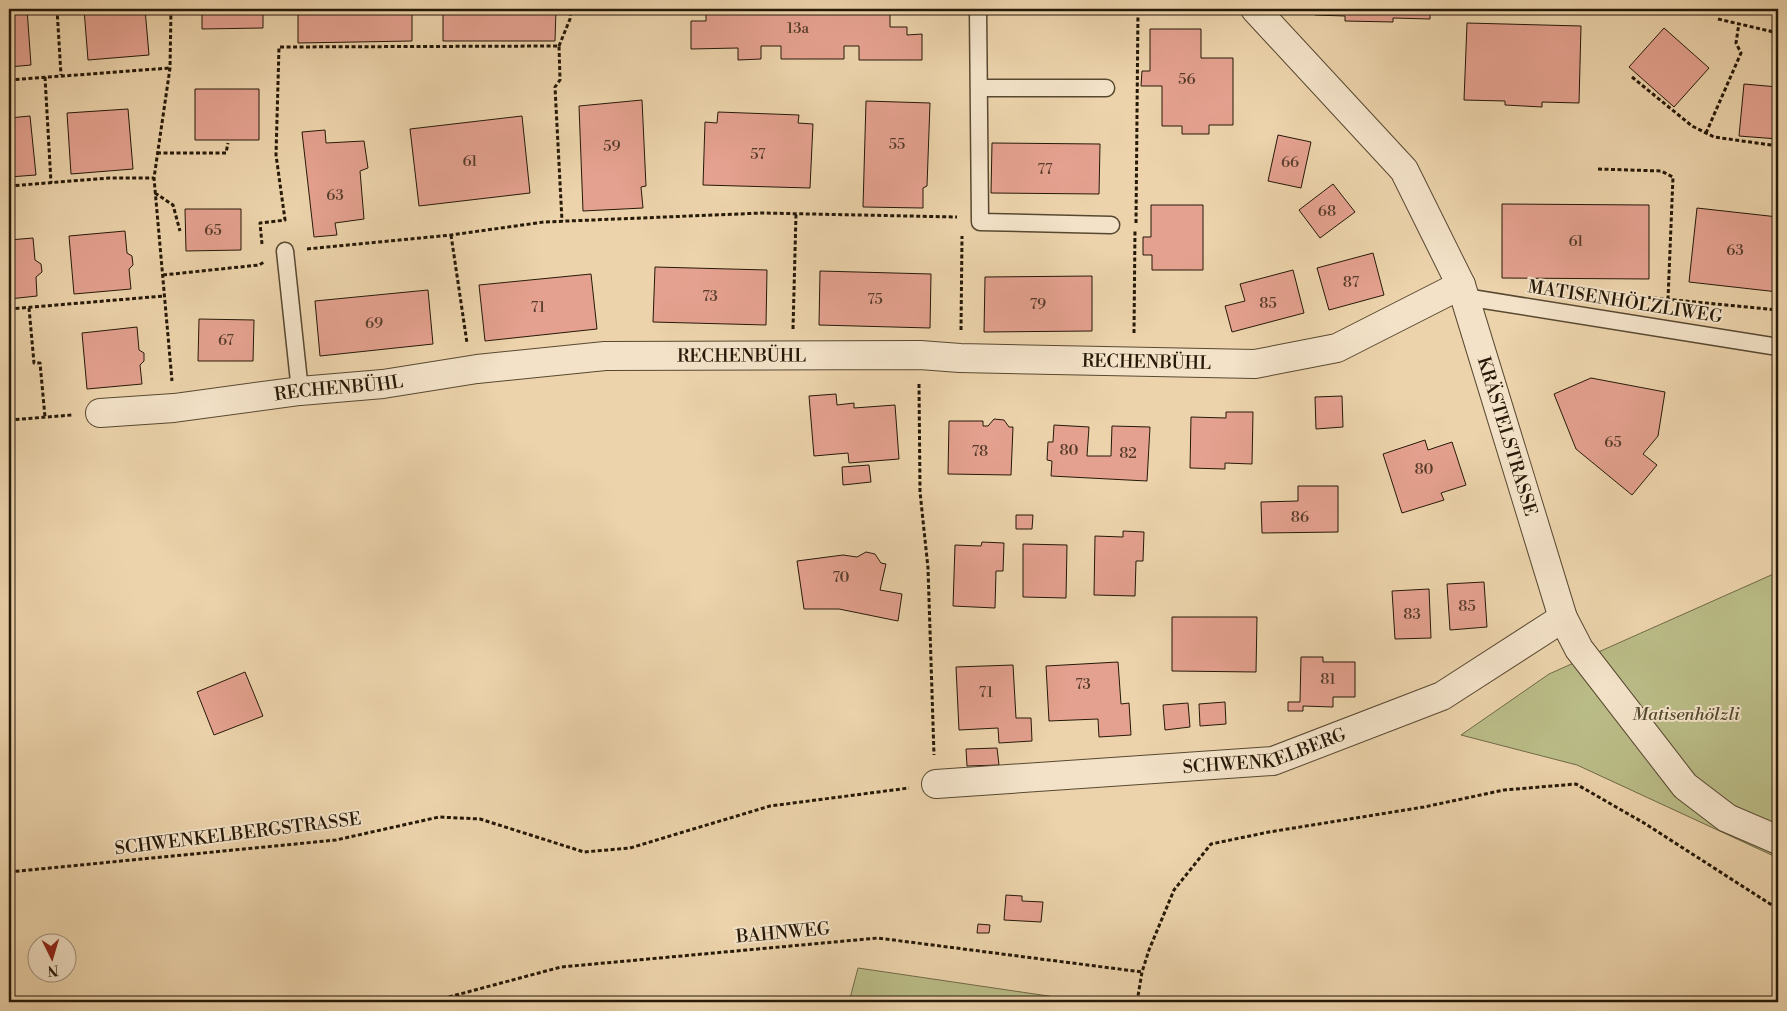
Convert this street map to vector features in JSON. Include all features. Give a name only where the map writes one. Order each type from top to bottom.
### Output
[{"type":"street","name":"KRÄSTELSTRASSE","points":[[1255,9],[1404,170],[1463,291],[1563,618],[1579,649],[1685,786],[1727,818],[1778,840]]},
{"type":"street","name":"RECHENBÜHL","points":[[100,413],[174,408],[300,391],[383,384],[478,369],[605,356],[920,355],[960,358],[1255,364],[1337,348],[1463,291]]},
{"type":"street","name":"SCHWENKELBERG","points":[[936,784],[1273,761],[1442,696],[1563,618]]},
{"type":"lane","points":[[978,9],[980,222],[1111,225]]},
{"type":"lane","points":[[979,88],[1106,88]]},
{"type":"lane","points":[[285,251],[300,391]]},
{"type":"lane","name":"MATISENHÖLZLIWEG","points":[[1463,291],[1778,346]]},
{"type":"path","points":[[57,9],[61,76]]},
{"type":"path","points":[[171,9],[170,68],[154,178],[174,408]]},
{"type":"path","points":[[562,221],[555,87],[560,80],[560,46],[570,19],[571,9]]},
{"type":"path","points":[[1134,362],[1138,9]]},
{"type":"path","points":[[1718,19],[1778,33]]},
{"type":"path","points":[[1706,133],[1741,53],[1736,43],[1739,23]]},
{"type":"path","points":[[263,252],[260,223],[286,220],[276,155],[279,47],[560,46]]},
{"type":"path","points":[[9,80],[170,68]]},
{"type":"path","points":[[45,77],[51,183]]},
{"type":"path","points":[[1632,77],[1692,126],[1714,137],[1778,146]]},
{"type":"path","points":[[157,153],[226,153],[228,143]]},
{"type":"path","points":[[1598,169],[1661,171],[1672,177],[1668,299]]},
{"type":"path","points":[[9,186],[109,178],[154,178]]},
{"type":"path","points":[[155,193],[173,205],[180,231]]},
{"type":"path","points":[[162,276],[259,265],[285,251],[451,235],[544,222],[762,213],[962,217]]},
{"type":"path","points":[[792,356],[796,214]]},
{"type":"path","points":[[451,235],[467,344],[475,351],[478,369]]},
{"type":"path","points":[[1578,291],[1778,310]]},
{"type":"path","points":[[9,309],[164,296]]},
{"type":"path","points":[[29,308],[34,363],[40,363],[45,417]]},
{"type":"path","points":[[920,355],[920,492],[928,568],[936,784]]},
{"type":"path","points":[[9,420],[100,413]]},
{"type":"path","name":"SCHWENKELBERGSTRASSE","points":[[9,872],[336,840],[439,817],[480,819],[584,852],[630,848],[770,806],[936,784]]},
{"type":"path","points":[[1137,1002],[1142,972],[1149,950],[1174,890],[1211,844],[1268,832],[1424,807],[1504,790],[1576,784],[1644,823],[1778,910]]},
{"type":"path","name":"BAHNWEG","points":[[430,1002],[561,967],[878,938],[1142,972]]},
{"type":"green space","name":"Matisenhölzli","points":[[1778,572],[1778,858],[1577,765],[1461,735],[1549,674]]},
{"type":"green space","points":[[858,968],[1089,1002],[849,1002]]},
{"type":"building","points":[[9,9],[27,9],[31,65],[9,67]]},
{"type":"building","points":[[84,9],[145,9],[149,55],[88,60]]},
{"type":"building","points":[[202,9],[263,9],[263,28],[202,29]]},
{"type":"building","points":[[298,9],[412,9],[412,41],[298,43]]},
{"type":"building","points":[[443,9],[556,9],[555,41],[443,41]]},
{"type":"building","points":[[706,9],[890,9],[890,27],[907,27],[907,35],[922,34],[922,60],[859,60],[859,46],[844,46],[844,59],[781,59],[781,46],[761,46],[761,59],[738,60],[738,48],[691,49],[691,21],[706,21]]},
{"type":"building","points":[[1316,9],[1430,9],[1430,19],[1393,18],[1393,22],[1345,21],[1345,16],[1315,15]]},
{"type":"building","points":[[1467,23],[1581,26],[1579,103],[1542,102],[1542,107],[1505,105],[1505,101],[1464,100]]},
{"type":"building","points":[[1664,28],[1709,68],[1674,107],[1629,67]]},
{"type":"building","points":[[1150,29],[1201,29],[1201,58],[1233,58],[1233,125],[1209,125],[1209,134],[1182,134],[1182,126],[1162,126],[1162,86],[1141,86],[1142,71],[1150,71]]},
{"type":"building","points":[[1744,84],[1778,87],[1778,139],[1739,136]]},
{"type":"building","points":[[195,89],[259,89],[259,140],[195,140]]},
{"type":"building","points":[[642,100],[646,186],[641,187],[643,208],[583,211],[579,106]]},
{"type":"building","points":[[866,101],[930,103],[927,186],[923,188],[923,208],[863,207]]},
{"type":"building","points":[[128,109],[133,169],[71,174],[67,113]]},
{"type":"building","points":[[718,112],[799,115],[798,123],[813,124],[810,188],[703,185],[705,122],[717,123]]},
{"type":"building","points":[[30,116],[36,175],[9,177],[9,118]]},
{"type":"building","points":[[522,116],[530,193],[419,206],[410,129]]},
{"type":"building","points":[[325,130],[326,143],[364,141],[368,168],[360,171],[364,219],[335,223],[337,235],[314,237],[302,132]]},
{"type":"building","points":[[1278,135],[1311,142],[1301,188],[1268,181]]},
{"type":"building","points":[[992,143],[1100,144],[1099,194],[991,193]]},
{"type":"building","points":[[1333,184],[1355,212],[1320,238],[1299,210]]},
{"type":"building","points":[[1502,204],[1649,205],[1649,279],[1502,278]]},
{"type":"building","points":[[1151,205],[1203,205],[1203,270],[1152,270],[1152,255],[1143,255],[1143,237],[1151,237]]},
{"type":"building","points":[[1697,208],[1778,217],[1778,292],[1689,282]]},
{"type":"building","points":[[185,209],[241,209],[241,250],[186,251]]},
{"type":"building","points":[[125,231],[127,253],[132,256],[133,265],[129,269],[131,289],[74,294],[69,236]]},
{"type":"building","points":[[33,238],[35,260],[41,264],[42,272],[36,277],[37,296],[9,299],[9,240]]},
{"type":"building","points":[[1373,253],[1384,295],[1329,310],[1317,268]]},
{"type":"building","points":[[655,267],[767,270],[766,325],[653,322]]},
{"type":"building","points":[[1293,270],[1304,313],[1232,332],[1225,306],[1245,301],[1240,284]]},
{"type":"building","points":[[820,271],[931,274],[930,328],[819,325]]},
{"type":"building","points":[[591,274],[597,329],[485,341],[479,285]]},
{"type":"building","points":[[1092,276],[1092,331],[984,332],[985,277]]},
{"type":"building","points":[[428,290],[433,344],[320,356],[315,301]]},
{"type":"building","points":[[199,319],[254,320],[253,361],[198,361]]},
{"type":"building","points":[[137,327],[139,350],[144,353],[144,361],[140,365],[142,384],[87,389],[82,333]]},
{"type":"building","points":[[1591,378],[1665,392],[1658,436],[1643,454],[1657,465],[1632,495],[1576,449],[1554,394]]},
{"type":"building","points":[[836,394],[837,405],[854,403],[854,408],[895,405],[899,459],[849,463],[848,453],[814,456],[809,396]]},
{"type":"building","points":[[1342,396],[1343,427],[1316,429],[1315,397]]},
{"type":"building","points":[[1226,412],[1253,412],[1252,464],[1225,463],[1225,469],[1190,468],[1191,417],[1226,418]]},
{"type":"building","points":[[994,419],[1004,420],[1009,427],[1013,427],[1011,475],[948,474],[949,421],[983,421],[983,426],[988,426]]},
{"type":"building","points":[[1054,425],[1089,427],[1087,456],[1111,456],[1112,426],[1150,427],[1147,481],[1051,476],[1052,461],[1047,460],[1048,442],[1053,442]]},
{"type":"building","points":[[1425,440],[1428,450],[1452,442],[1466,485],[1441,493],[1444,500],[1402,513],[1383,454]]},
{"type":"building","points":[[869,465],[871,482],[843,485],[842,467]]},
{"type":"building","points":[[1298,486],[1338,486],[1338,532],[1262,533],[1261,502],[1298,501]]},
{"type":"building","points":[[1016,515],[1033,515],[1032,529],[1016,529]]},
{"type":"building","points":[[1123,531],[1144,532],[1143,561],[1136,561],[1135,596],[1094,595],[1095,536],[1123,537]]},
{"type":"building","points":[[982,542],[1004,543],[1003,571],[996,571],[995,608],[953,606],[955,545],[981,546]]},
{"type":"building","points":[[1023,544],[1067,545],[1066,598],[1023,597]]},
{"type":"building","points":[[866,552],[875,554],[881,563],[886,564],[880,590],[902,594],[898,621],[839,609],[804,609],[797,561],[843,555],[857,557]]},
{"type":"building","points":[[1484,582],[1487,627],[1450,630],[1447,584]]},
{"type":"building","points":[[1429,589],[1431,638],[1395,639],[1392,591]]},
{"type":"building","points":[[1172,617],[1257,617],[1256,672],[1172,671]]},
{"type":"building","points":[[1301,657],[1323,657],[1323,662],[1355,662],[1355,697],[1333,697],[1333,707],[1303,706],[1303,711],[1288,711],[1288,702],[1300,702]]},
{"type":"building","points":[[1118,662],[1121,704],[1129,703],[1131,735],[1099,737],[1098,719],[1049,721],[1046,666]]},
{"type":"building","points":[[1013,665],[1016,718],[1031,718],[1032,741],[999,743],[998,728],[959,730],[956,667]]},
{"type":"building","points":[[245,672],[263,716],[214,735],[197,692]]},
{"type":"building","points":[[1225,702],[1226,724],[1200,726],[1199,704]]},
{"type":"building","points":[[1188,703],[1190,727],[1165,730],[1163,705]]},
{"type":"building","points":[[997,748],[999,765],[967,766],[966,749]]},
{"type":"building","points":[[1006,895],[1022,896],[1022,901],[1043,902],[1041,922],[1004,920]]},
{"type":"building","points":[[978,924],[990,925],[989,933],[977,933]]}]
